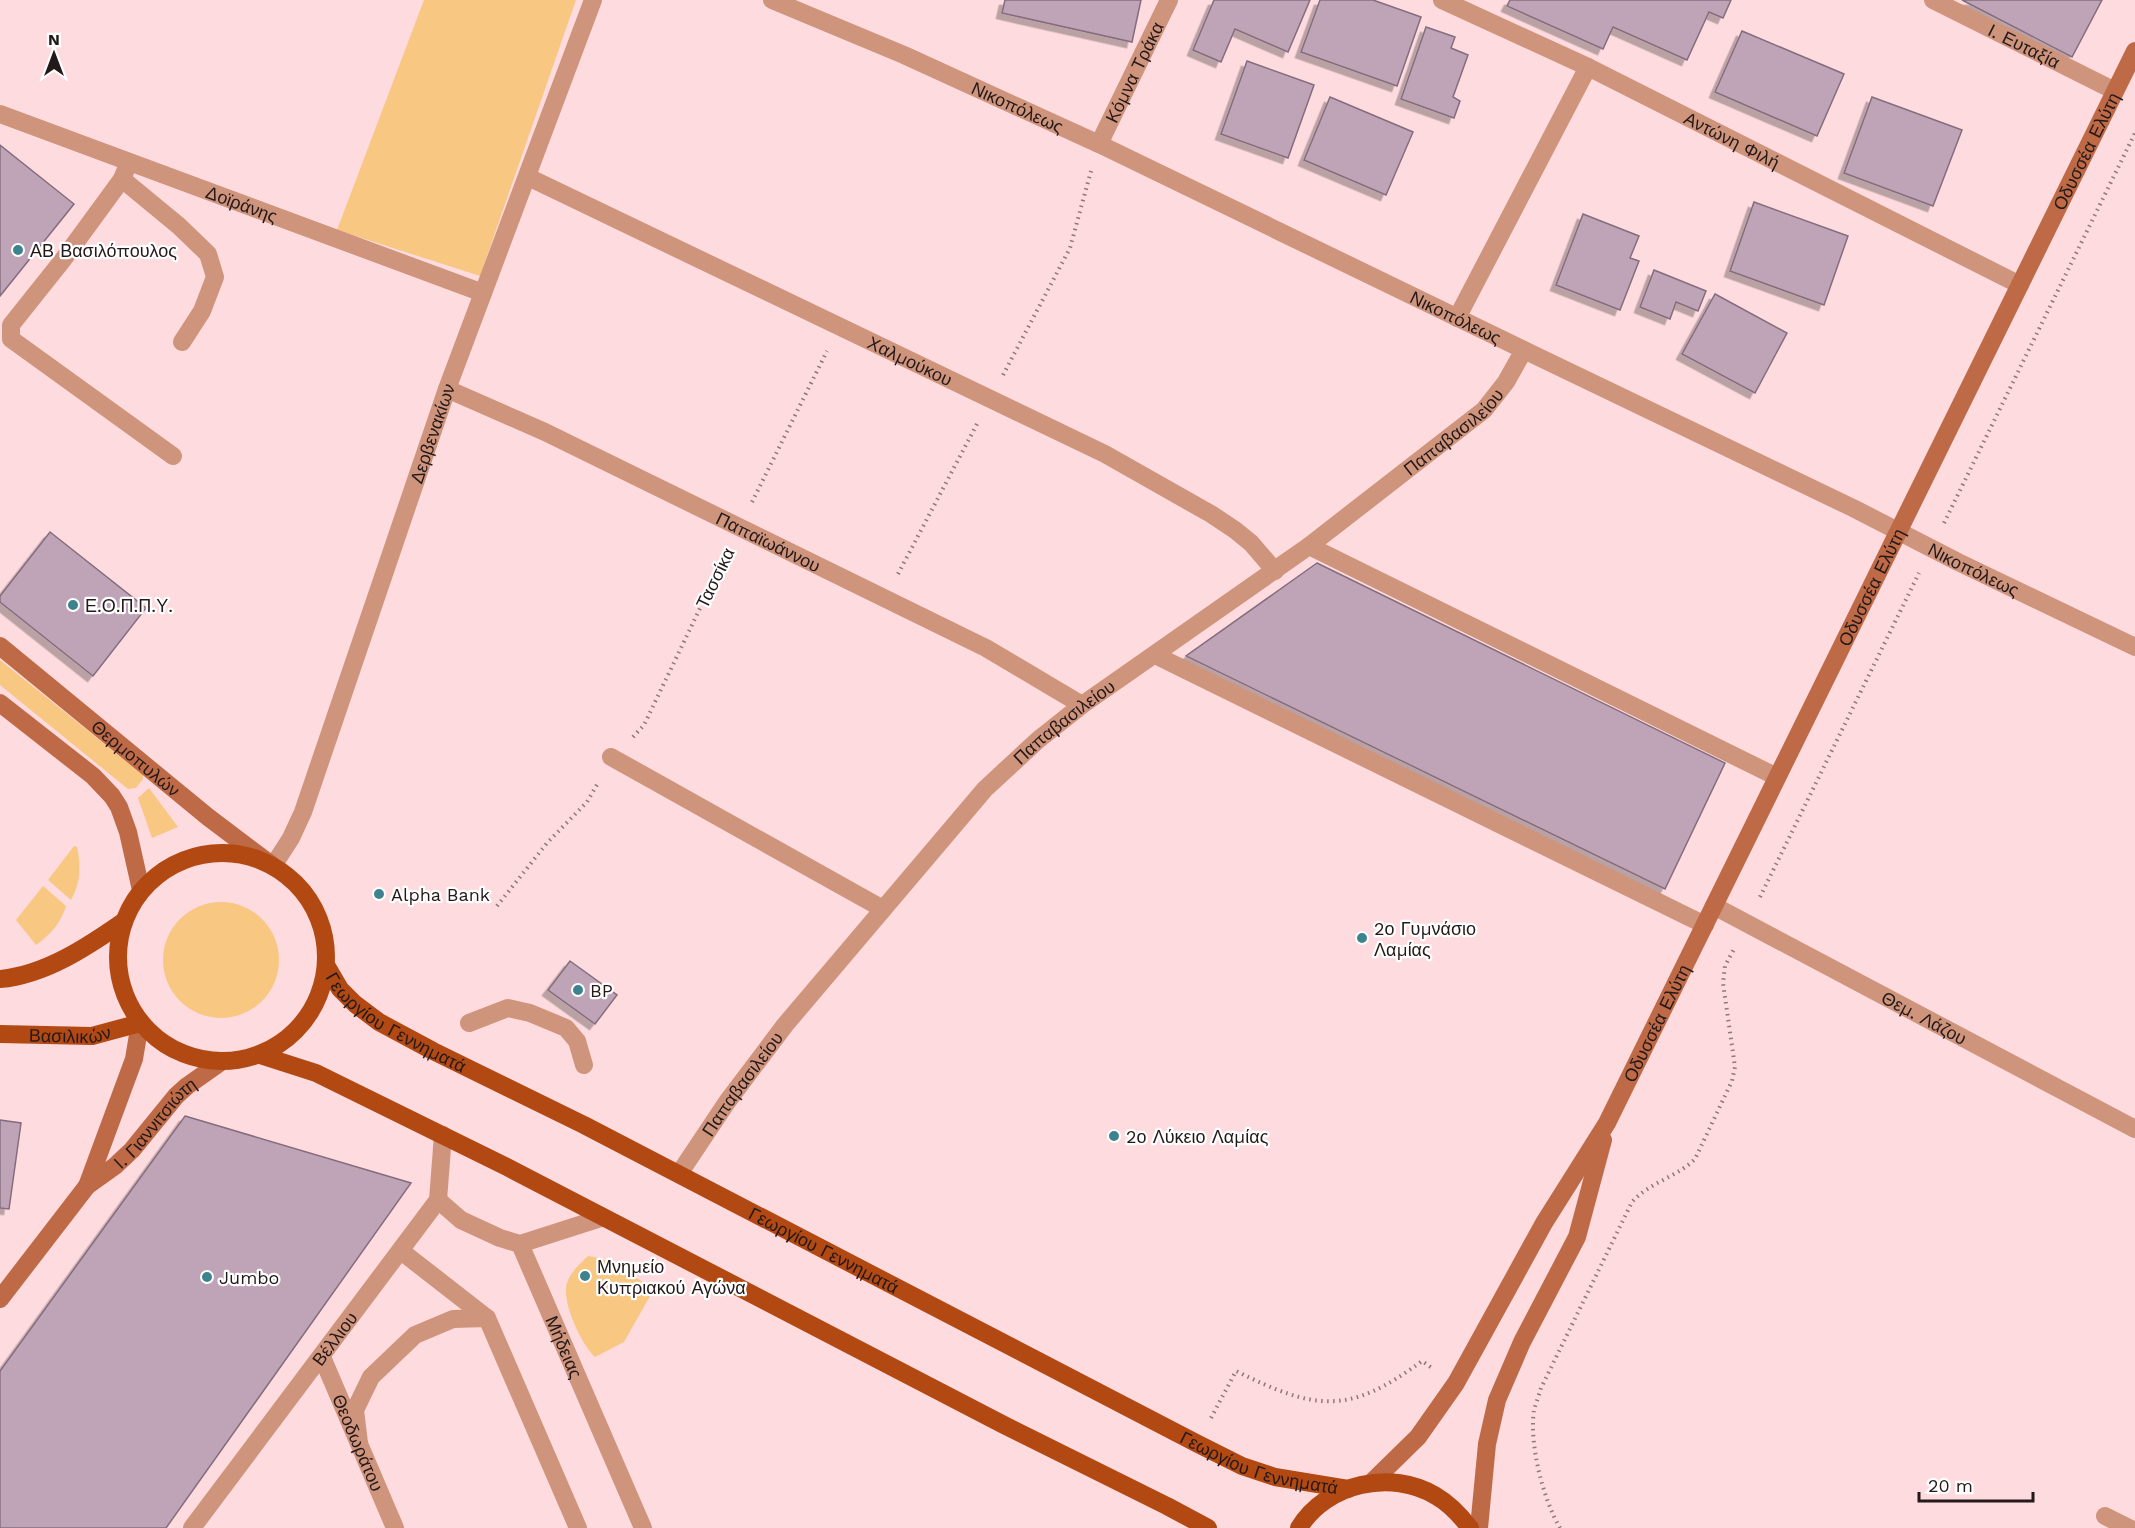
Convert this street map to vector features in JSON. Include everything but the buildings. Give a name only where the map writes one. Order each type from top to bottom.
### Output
[{"type":"main road","points":[[213,853],[233,853],[273,866],[292,879],[308,897],[319,918],[325,941],[326,965],[322,988],[313,1009],[299,1028],[281,1043],[260,1055],[221,1062],[176,1052],[140,1023],[128,1005],[120,985],[117,943],[123,922],[134,900],[156,875],[174,864],[193,857],[213,853]]},
{"type":"main road","points":[[0,979],[44,967],[67,957],[123,922]]},
{"type":"main road","name":"Γεωργίου Γεννηματά","points":[[326,965],[340,988],[355,1004],[380,1022],[679,1174],[1198,1444],[1242,1466],[1275,1477],[1348,1489]]},
{"type":"main road","name":"Βασιλικών","points":[[0,1034],[92,1036],[140,1023]]},
{"type":"main road","points":[[260,1055],[316,1073],[443,1136],[1208,1528]]},
{"type":"main road","name":"Γεωργίου Γεννηματά","points":[[1299,1528],[1315,1509],[1330,1497],[1371,1483],[1404,1484],[1435,1495],[1460,1515],[1470,1528]]},
{"type":"street","name":"Δερβενακίων","points":[[273,866],[291,838],[303,812],[447,389],[593,0]]},
{"type":"street","name":"Νικοπόλεως","points":[[772,0],[915,60],[1099,144],[1853,508],[2135,647]]},
{"type":"street","name":"Κόμνα Τράκα","points":[[1099,144],[1169,0]]},
{"type":"street","name":"Αντώνη Φιλή","points":[[1442,0],[1588,67],[2020,285]]},
{"type":"street","name":"Ι. Ευταξία","points":[[1933,0],[2115,91]]},
{"type":"street","name":"Οδυσσέα Ελύτη","points":[[1371,1483],[1418,1437],[1456,1383],[1544,1223],[1607,1123],[2135,51]]},
{"type":"street","points":[[1457,318],[1588,67]]},
{"type":"street","name":"Δοϊράνης","points":[[0,114],[126,170],[483,293]]},
{"type":"street","points":[[173,456],[11,339],[11,325],[62,261],[126,170],[208,254],[215,277],[202,311],[182,342]]},
{"type":"street","name":"Χαλμούκου","points":[[528,177],[1115,459],[1235,530],[1251,543],[1275,571]]},
{"type":"street","name":"Παπαβασιλείου","points":[[679,1174],[764,1053],[985,789],[1038,740],[1082,705],[1275,571],[1484,410],[1506,382],[1524,351]]},
{"type":"street","name":"Παπαϊωάννου","points":[[447,389],[545,432],[986,648],[1082,705]]},
{"type":"street","points":[[1309,546],[1777,777]]},
{"type":"street","name":"Θερμοπυλών","points":[[0,646],[208,817],[273,866]]},
{"type":"street","points":[[1155,655],[1705,925]]},
{"type":"street","points":[[0,703],[93,776],[112,796],[119,807],[128,832],[141,890]]},
{"type":"street","points":[[611,757],[883,909]]},
{"type":"street","name":"Θεμ. Λάζου","points":[[1714,906],[2135,1129]]},
{"type":"street","points":[[469,1023],[508,1008],[530,1013],[566,1028],[577,1041],[584,1065]]},
{"type":"street","name":"Ι. Γιαννιτσιώτη","points":[[87,1186],[134,1059],[140,1023]]},
{"type":"street","name":"Ι. Γιαννιτσιώτη","points":[[0,1299],[87,1186],[115,1166],[132,1150],[176,1096],[221,1062]]},
{"type":"street","name":"Οδυσσέα Ελύτη","points":[[1479,1528],[1487,1444],[1497,1400],[1522,1342],[1576,1237],[1607,1123]]},
{"type":"street","points":[[443,1136],[438,1200],[461,1220],[500,1238],[520,1244],[601,1218]]},
{"type":"street","name":"Βέλλιου","points":[[192,1528],[322,1358],[438,1200]]},
{"type":"street","name":"Μήδειας","points":[[520,1244],[643,1528]]},
{"type":"street","points":[[401,1251],[487,1318],[578,1528]]},
{"type":"street","points":[[359,1443],[355,1410],[371,1377],[415,1335],[453,1319],[487,1318]]},
{"type":"street","name":"Θεοδωράτου","points":[[322,1358],[395,1528]]},
{"type":"street","points":[[2105,1516],[2129,1528]]},
{"type":"path","name":"Τασσίκα","points":[[497,906],[547,843],[587,802],[611,757],[644,724],[739,527],[840,326]]},
{"type":"path","points":[[1560,1528],[1551,1513],[1541,1480],[1534,1436],[1534,1411],[1541,1388],[1632,1202],[1641,1191],[1686,1168],[1695,1159],[1732,1081],[1735,1067],[1723,983],[1725,966],[1747,924]]},
{"type":"path","points":[[1198,1444],[1236,1371],[1297,1398],[1324,1401],[1347,1401],[1373,1393],[1401,1377],[1422,1361],[1440,1375],[1456,1383]]},
{"type":"path","points":[[1497,1400],[1534,1411]]},
{"type":"shaded area","points":[[424,0],[576,0],[480,276],[337,230]]},
{"type":"shaded area","points":[[0,660],[143,775],[143,779],[136,788],[128,789],[0,685]]},
{"type":"shaded area","points":[[149,788],[178,827],[152,838],[138,798]]},
{"type":"shaded area","points":[[74,846],[77,847],[79,874],[77,887],[71,900],[48,880]]},
{"type":"shaded area","points":[[43,886],[66,906],[54,928],[36,945],[16,920]]},
{"type":"shaded area","points":[[221,902],[243,906],[262,919],[275,938],[279,960],[275,982],[262,1001],[243,1014],[221,1018],[199,1014],[180,1001],[167,982],[163,960],[167,938],[180,919],[199,906]]},
{"type":"shaded area","points":[[588,1256],[614,1264],[654,1289],[624,1342],[595,1357],[574,1322],[566,1291],[571,1275]]},
{"type":"place","name":"ΑΒ Βασιλόπουλος","points":[[18,250]]},
{"type":"place","name":"Ε.Ο.Π.Π.Υ.","points":[[73,605]]},
{"type":"place","name":"Alpha Bank","points":[[379,894]]},
{"type":"place","name":"2ο Γυμνάσιο Λαμίας","points":[[1362,938]]},
{"type":"place","name":"BP","points":[[578,990]]},
{"type":"place","name":"2ο Λύκειο Λαμίας","points":[[1114,1136]]},
{"type":"place","name":"Μνημείο Κυπριακού Αγώνα","points":[[585,1276]]},
{"type":"place","name":"Jumbo","points":[[207,1277]]}]
